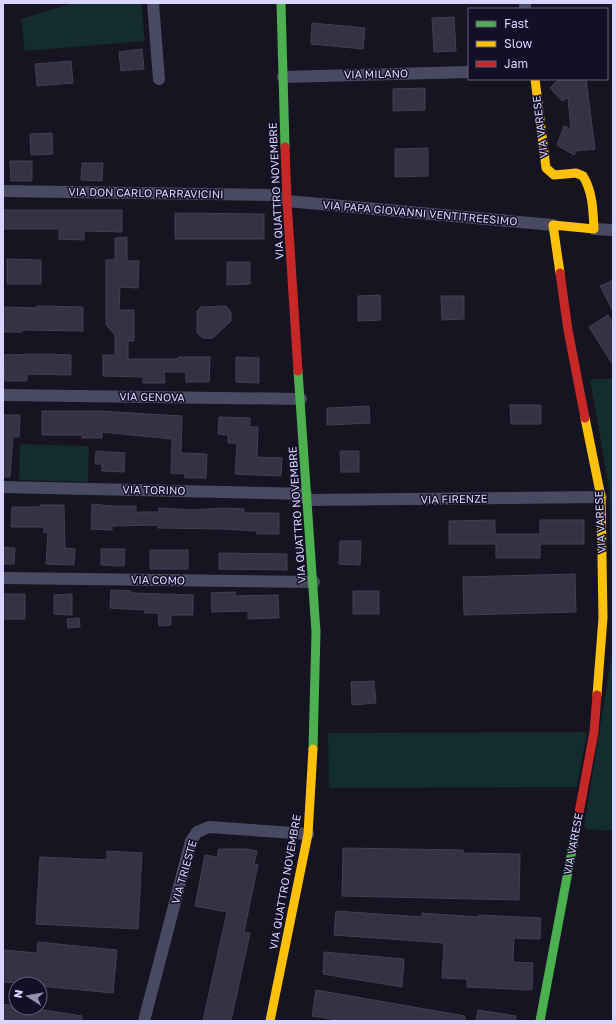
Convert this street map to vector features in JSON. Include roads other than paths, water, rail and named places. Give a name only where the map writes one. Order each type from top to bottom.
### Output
[{"type":"street","points":[[153,3],[159,79]]},
{"type":"street","name":"VIA QUATTRO NOVEMBRE","points":[[270,1021],[308,834],[312,789],[316,676],[314,582],[306,497],[302,399],[287,201],[281,3]]},
{"type":"street","name":"VIA MILANO","points":[[283,77],[468,72]]},
{"type":"street","name":"VIA VARESE","points":[[534,80],[546,168],[554,174],[579,174],[587,179],[594,229]]},
{"type":"street","name":"VIA DON CARLO PARRAVICINI","points":[[3,191],[273,195],[287,201]]},
{"type":"street","name":"VIA PAPA GIOVANNI VENTITREESIMO","points":[[287,201],[553,225]]},
{"type":"street","points":[[553,225],[613,230]]},
{"type":"street","name":"VIA VARESE","points":[[540,1021],[594,732],[603,618],[601,497],[568,330],[553,225]]},
{"type":"street","name":"VIA GENOVA","points":[[3,395],[302,399]]},
{"type":"street","name":"VIA TORINO","points":[[3,487],[306,497]]},
{"type":"street","name":"VIA FIRENZE","points":[[306,497],[601,497]]},
{"type":"street","name":"VIA COMO","points":[[3,578],[314,582]]},
{"type":"street","name":"VIA TRIESTE","points":[[144,1021],[191,842],[197,832],[209,827],[308,834]]}]
